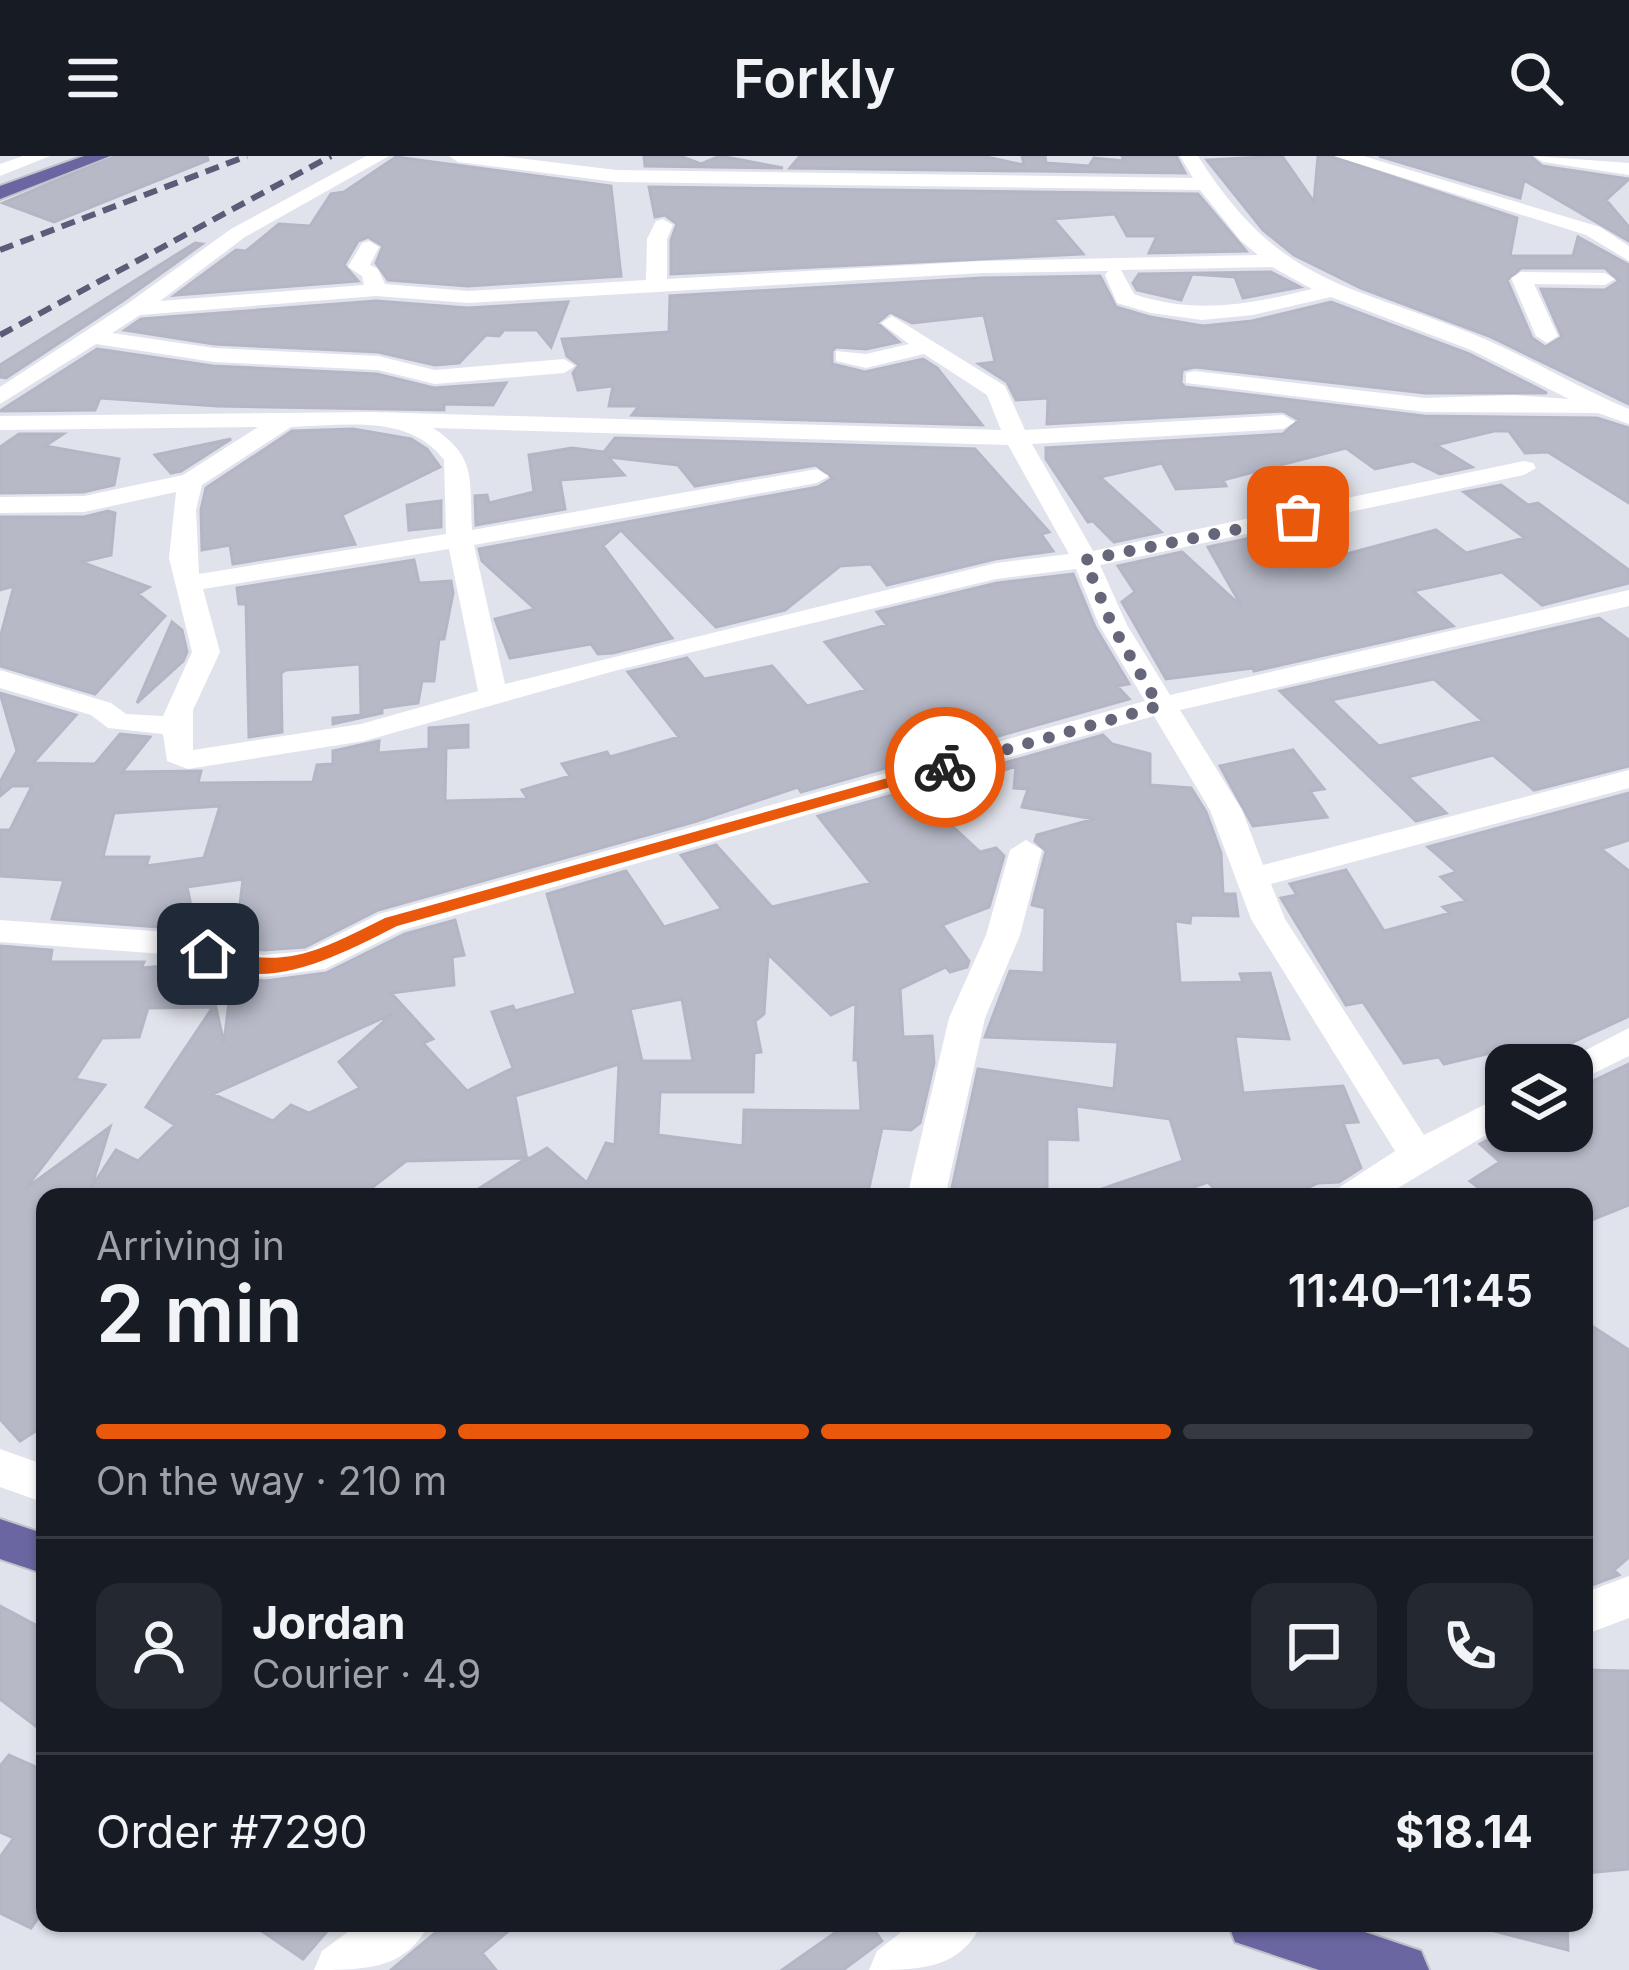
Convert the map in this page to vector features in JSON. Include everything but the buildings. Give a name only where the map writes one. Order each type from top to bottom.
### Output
[{"type":"main road","points":[[0,179],[65,156]]},
{"type":"main road","points":[[0,193],[100,156]]},
{"type":"main road","points":[[0,1539],[36,1551]]},
{"type":"main road","points":[[1282,1932],[1402,1970]]},
{"type":"street","points":[[0,170],[41,156]]},
{"type":"street","points":[[0,397],[135,309],[238,233],[380,156]]},
{"type":"street","points":[[458,156],[616,176],[1204,184]]},
{"type":"street","points":[[777,179],[793,156]]},
{"type":"street","points":[[1189,156],[1244,238],[1271,260],[1331,291],[1478,345],[1620,413]]},
{"type":"street","points":[[1343,156],[1611,238],[1624,253],[1600,276],[1629,292]]},
{"type":"street","points":[[1543,156],[1629,169]]},
{"type":"street","points":[[656,285],[657,239],[663,225]]},
{"type":"street","points":[[369,248],[358,267],[370,273],[376,290]]},
{"type":"street","points":[[135,309],[376,290],[467,298],[982,267],[1271,260]]},
{"type":"street","points":[[1115,275],[1125,298],[1213,317],[1331,291]]},
{"type":"street","points":[[1547,336],[1521,278],[1605,279]]},
{"type":"street","points":[[892,322],[997,391],[1016,438],[1085,560],[1112,625],[1226,810],[1268,919],[1417,1155]]},
{"type":"street","points":[[92,337],[380,393],[404,420],[448,448],[456,460],[459,537],[493,696]]},
{"type":"street","points":[[844,356],[866,361],[928,346]]},
{"type":"street","points":[[0,423],[286,420],[435,376],[564,366]]},
{"type":"street","points":[[1194,378],[1425,405],[1513,402],[1620,413]]},
{"type":"street","points":[[0,505],[84,504],[191,481],[286,420]]},
{"type":"street","points":[[404,420],[1016,438],[1283,422]]},
{"type":"street","points":[[191,481],[183,510],[182,558],[206,652],[176,726],[178,755],[196,761],[364,732],[610,663],[996,572],[1085,560],[1524,468]]},
{"type":"street","points":[[191,583],[818,476]]},
{"type":"street","points":[[0,931],[181,944],[248,966],[313,961],[391,922],[1159,706],[1629,598]]},
{"type":"street","points":[[0,680],[101,709],[118,722],[176,726]]},
{"type":"street","points":[[1253,878],[1629,779]]},
{"type":"street","points":[[928,1188],[967,1018],[1003,934],[1026,850]]},
{"type":"street","points":[[1593,1060],[1629,1040]]},
{"type":"street","points":[[1368,1188],[1485,1118]]},
{"type":"street","points":[[0,1468],[36,1481]]},
{"type":"street","points":[[1593,1611],[1629,1597]]},
{"type":"street","points":[[341,1970],[391,1932]]},
{"type":"railway","points":[[0,250],[247,156]]},
{"type":"railway","points":[[0,335],[331,156]]},
{"type":"way so far","points":[[945,767],[1159,706],[1112,625],[1085,560],[1298,517]]},
{"type":"route","points":[[208,954],[248,966],[313,961],[391,922],[945,767]]}]
